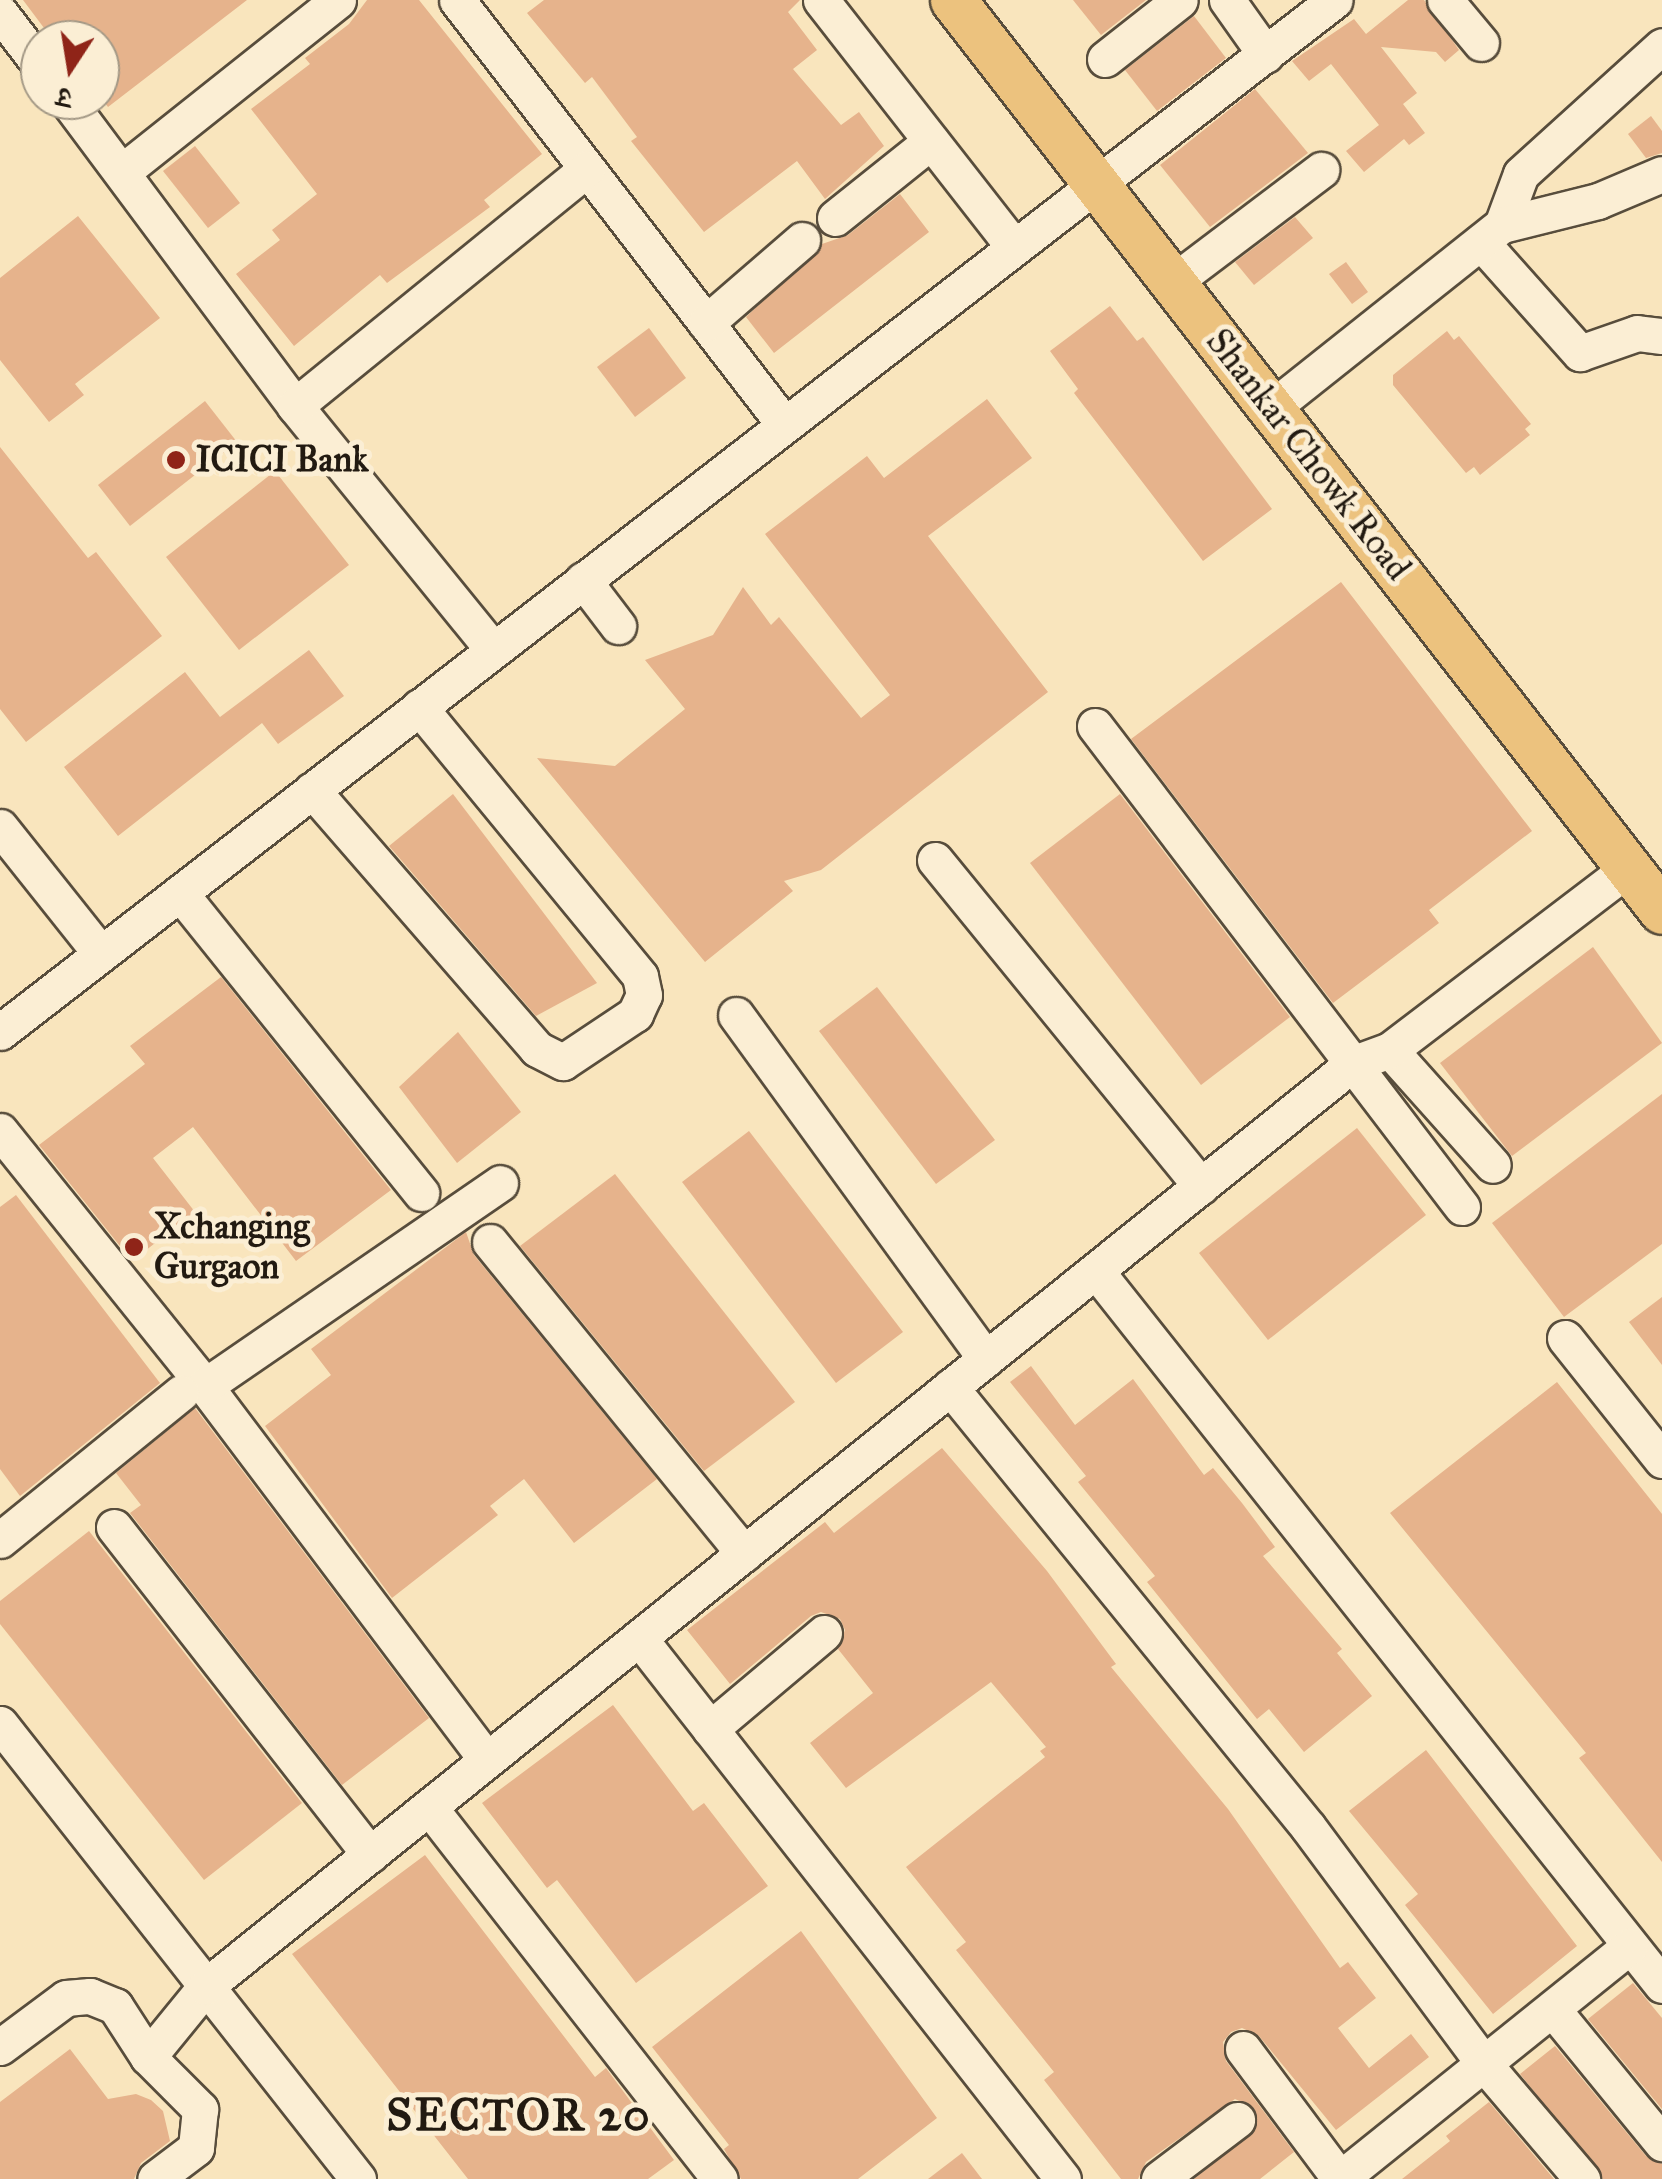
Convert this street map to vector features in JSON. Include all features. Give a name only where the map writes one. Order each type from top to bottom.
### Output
[{"type":"main road","name":"Shankar Chowk Road","points":[[954,0],[1103,176],[1189,270],[1288,395],[1645,869],[1662,911]]},
{"type":"main road","name":"Shankar Chowk Road","points":[[979,0],[1103,176],[1645,869]]},
{"type":"street","points":[[122,172],[338,0]]},
{"type":"street","points":[[458,0],[784,424]]},
{"type":"street","points":[[822,0],[1013,246]]},
{"type":"street","points":[[1105,59],[1180,0]]},
{"type":"street","points":[[1227,0],[1266,54]]},
{"type":"street","points":[[0,1032],[1335,0]]},
{"type":"street","points":[[1445,0],[1480,43]]},
{"type":"street","points":[[0,13],[20,39]]},
{"type":"street","points":[[1492,234],[1521,174],[1662,46]]},
{"type":"street","points":[[82,120],[295,406],[493,650]]},
{"type":"street","points":[[835,218],[931,141]]},
{"type":"street","points":[[295,406],[587,169]]},
{"type":"street","points":[[1189,270],[1321,170]]},
{"type":"street","points":[[1288,395],[1492,234],[1598,200],[1662,174]]},
{"type":"street","points":[[1492,234],[1580,353],[1637,334],[1662,336]]},
{"type":"street","points":[[706,323],[802,240]]},
{"type":"street","points":[[582,580],[618,626]]},
{"type":"street","points":[[312,790],[537,1049],[563,1062],[635,1014],[644,995],[640,976],[420,707]]},
{"type":"street","points":[[1095,726],[1462,1207]]},
{"type":"street","points":[[0,827],[100,954]]},
{"type":"street","points":[[934,860],[1200,1186]]},
{"type":"street","points":[[148,2056],[206,1986],[1352,1064],[1390,1050],[1645,869]]},
{"type":"street","points":[[180,893],[421,1193]]},
{"type":"street","points":[[736,1015],[986,1359]]},
{"type":"street","points":[[1390,1050],[1493,1165]]},
{"type":"street","points":[[0,1130],[193,1390],[487,1760]]},
{"type":"street","points":[[0,1540],[193,1390],[500,1183]]},
{"type":"street","points":[[490,1242],[744,1553]]},
{"type":"street","points":[[1096,1270],[1662,1985]]},
{"type":"street","points":[[1565,1338],[1662,1460]]},
{"type":"street","points":[[950,1388],[1308,1827],[1485,2065],[1582,2179]]},
{"type":"street","points":[[114,1528],[370,1855]]},
{"type":"street","points":[[710,1728],[824,1633]]},
{"type":"street","points":[[639,1638],[1063,2179]]},
{"type":"street","points":[[0,1724],[358,2179]]},
{"type":"street","points":[[429,1807],[720,2179]]},
{"type":"street","points":[[1243,2049],[1340,2179],[1554,2011],[1630,1946]]},
{"type":"street","points":[[0,2047],[47,2008],[66,1998],[90,1996],[115,2006],[148,2056],[200,2109],[203,2126],[196,2148],[156,2179]]},
{"type":"street","points":[[1554,2011],[1662,2143]]},
{"type":"street","points":[[1159,2179],[1237,2120]]},
{"type":"building","points":[[23,0],[247,0],[120,98],[120,20],[38,20]]},
{"type":"building","points":[[367,0],[419,0],[542,154],[484,200],[490,207],[387,283],[380,275],[294,346],[236,274],[280,240],[272,230],[317,194],[251,109],[310,64],[305,58],[349,24]]},
{"type":"building","points":[[544,0],[800,0],[788,12],[817,50],[793,69],[841,125],[859,112],[884,146],[825,199],[797,161],[704,232],[631,141],[637,137],[592,77],[585,83],[527,13]]},
{"type":"building","points":[[1073,0],[1146,0],[1101,35]]},
{"type":"building","points":[[1408,0],[1424,0],[1459,50],[1445,62],[1436,52],[1381,47],[1417,93],[1403,104],[1425,133],[1409,145],[1404,139],[1364,172],[1346,151],[1379,125],[1331,64],[1309,81],[1292,61],[1354,19],[1366,34]]},
{"type":"building","points":[[1194,16],[1226,58],[1157,111],[1125,70]]},
{"type":"building","points":[[1255,89],[1308,153],[1210,227],[1160,165]]},
{"type":"building","points":[[1651,116],[1662,131],[1662,153],[1646,158],[1628,134]]},
{"type":"building","points":[[195,146],[240,203],[208,228],[163,171]]},
{"type":"building","points":[[900,194],[929,232],[774,353],[746,317],[822,244],[848,235]]},
{"type":"building","points":[[78,216],[160,318],[75,384],[84,395],[49,422],[0,360],[0,278]]},
{"type":"building","points":[[1295,217],[1313,238],[1254,285],[1235,262]]},
{"type":"building","points":[[1346,262],[1368,292],[1352,304],[1329,274]]},
{"type":"building","points":[[1110,306],[1137,341],[1143,337],[1272,509],[1203,561],[1074,393],[1078,389],[1050,351]]},
{"type":"building","points":[[649,328],[686,378],[635,417],[597,367]]},
{"type":"building","points":[[1447,331],[1454,340],[1459,336],[1531,424],[1525,429],[1530,435],[1480,475],[1474,467],[1466,473],[1393,385],[1393,375]]},
{"type":"building","points":[[987,399],[1032,458],[928,536],[1048,692],[821,870],[784,881],[793,891],[705,962],[537,758],[615,766],[685,709],[645,660],[713,635],[743,587],[771,625],[779,617],[861,718],[890,695],[765,534],[867,456],[884,478]]},
{"type":"building","points":[[205,401],[237,442],[130,526],[98,485]]},
{"type":"building","points":[[0,447],[88,558],[96,552],[162,636],[26,742],[0,709]]},
{"type":"building","points":[[275,471],[349,565],[239,650],[166,557]]},
{"type":"building","points":[[1341,582],[1532,831],[1429,910],[1439,923],[1333,1003],[1131,739]]},
{"type":"building","points":[[309,650],[344,696],[278,744],[262,723],[118,836],[64,767],[185,672],[220,717]]},
{"type":"building","points":[[453,794],[597,983],[536,1016],[389,846]]},
{"type":"building","points":[[1120,794],[1290,1017],[1201,1085],[1030,863]]},
{"type":"building","points":[[1593,947],[1662,1043],[1512,1156],[1440,1063]]},
{"type":"building","points":[[221,977],[391,1190],[296,1261],[193,1127],[153,1158],[195,1212],[132,1261],[39,1145],[145,1064],[130,1046]]},
{"type":"building","points":[[877,987],[995,1140],[936,1184],[819,1031]]},
{"type":"building","points":[[458,1032],[521,1112],[457,1163],[399,1087]]},
{"type":"building","points":[[1662,1094],[1662,1244],[1564,1317],[1492,1223]]},
{"type":"building","points":[[1357,1128],[1426,1215],[1268,1340],[1199,1253]]},
{"type":"building","points":[[749,1131],[903,1332],[836,1383],[682,1182]]},
{"type":"building","points":[[615,1174],[795,1402],[704,1471],[520,1246]]},
{"type":"building","points":[[16,1195],[160,1383],[20,1496],[0,1469],[0,1207]]},
{"type":"building","points":[[466,1232],[474,1255],[657,1479],[574,1543],[524,1479],[490,1506],[498,1515],[392,1598],[265,1426],[331,1375],[311,1349]]},
{"type":"building","points":[[1662,1297],[1662,1365],[1629,1322]]},
{"type":"building","points":[[1031,1366],[1075,1425],[1133,1379],[1204,1475],[1213,1468],[1242,1503],[1275,1547],[1263,1556],[1342,1649],[1337,1653],[1372,1696],[1304,1752],[1269,1709],[1257,1719],[1147,1582],[1155,1576],[1078,1482],[1086,1476],[1010,1382]]},
{"type":"building","points":[[1557,1382],[1662,1514],[1662,1862],[1579,1758],[1586,1753],[1390,1513]]},
{"type":"building","points":[[195,1408],[429,1718],[342,1785],[130,1513],[141,1505],[116,1473]]},
{"type":"building","points":[[942,1448],[1047,1571],[1116,1664],[1111,1667],[1228,1809],[1340,1968],[1348,1962],[1376,1998],[1338,2028],[1369,2068],[1411,2034],[1429,2057],[1336,2130],[1259,2036],[1242,2028],[1231,2032],[1223,2042],[1226,2061],[1294,2152],[1260,2179],[1194,2179],[1256,2129],[1254,2108],[1235,2099],[1146,2162],[1138,2179],[1121,2179],[1044,2080],[1054,2072],[956,1950],[966,1942],[906,1867],[1045,1757],[1040,1751],[1046,1747],[991,1682],[846,1788],[810,1743],[873,1693],[838,1649],[845,1630],[840,1619],[821,1612],[811,1616],[730,1684],[687,1630],[825,1522],[834,1533]]},
{"type":"building","points":[[89,1531],[302,1803],[204,1880],[0,1624],[0,1601]]},
{"type":"building","points":[[613,1705],[693,1811],[704,1803],[768,1886],[636,1983],[557,1880],[547,1888],[482,1803]]},
{"type":"building","points":[[1426,1750],[1577,1946],[1493,2014],[1405,1905],[1418,1894],[1349,1811]]},
{"type":"building","points":[[425,1855],[595,2077],[606,2068],[674,2160],[648,2179],[468,2179],[292,1954]]},
{"type":"building","points":[[801,1931],[937,2118],[858,2179],[741,2179],[724,2149],[729,2145],[652,2047]]},
{"type":"building","points":[[1633,1983],[1662,2018],[1662,2109],[1588,2019]]},
{"type":"building","points":[[1555,2046],[1646,2156],[1662,2164],[1662,2179],[1603,2179],[1520,2074]]},
{"type":"building","points":[[70,2049],[108,2099],[136,2094],[163,2111],[170,2141],[141,2163],[134,2179],[0,2179],[0,2102]]},
{"type":"building","points":[[1489,2102],[1554,2179],[1402,2179],[1450,2141],[1446,2136]]},
{"type":"building","points":[[962,2153],[982,2179],[928,2179]]},
{"type":"place","name":"ICICI Bank","points":[[176,460]]},
{"type":"place","name":"Xchanging Gurgaon","points":[[134,1247]]},
{"type":"district","name":"SECTOR 20","points":[[519,2115]]}]
